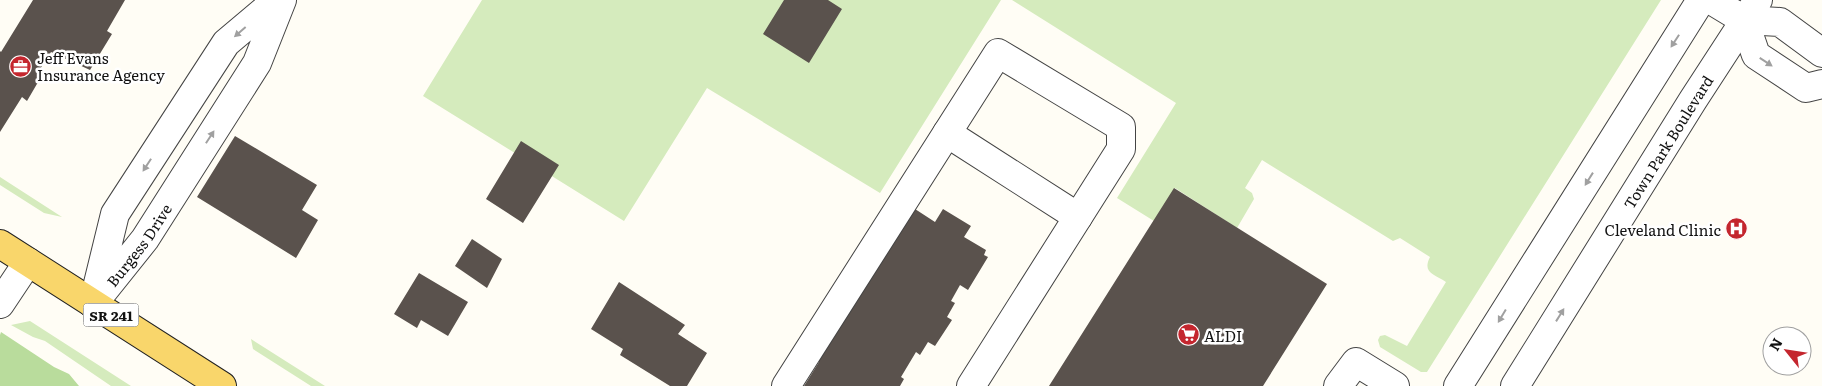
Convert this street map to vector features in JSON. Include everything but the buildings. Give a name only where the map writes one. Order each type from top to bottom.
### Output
[{"type":"main road","name":"SR 241","points":[[0,244],[222,386]]},
{"type":"street","name":"Burgess Drive","points":[[93,304],[115,214],[226,43],[276,0]]},
{"type":"street","name":"Burgess Drive","points":[[93,304],[145,238],[257,63],[282,0]]},
{"type":"street","points":[[1458,386],[1702,0]]},
{"type":"street","points":[[1711,0],[1751,10],[1780,22],[1822,52]]},
{"type":"street","points":[[1751,10],[1756,55],[1806,88],[1822,84]]},
{"type":"street","name":"Town Park Boulevard","points":[[1515,386],[1751,10]]},
{"type":"street","points":[[786,386],[998,53],[1121,127],[1121,149],[971,386]]},
{"type":"street","points":[[948,133],[1078,217]]},
{"type":"street","points":[[0,304],[28,262]]},
{"type":"street","points":[[1338,386],[1356,362],[1395,386]]},
{"type":"green space","points":[[482,0],[1001,0],[880,193],[707,88],[624,221],[423,96]]},
{"type":"green space","points":[[1012,0],[1661,0],[1427,372],[1421,372],[1380,347],[1378,340],[1380,336],[1385,335],[1407,346],[1446,282],[1428,270],[1430,257],[1400,238],[1393,241],[1262,160],[1245,188],[1252,193],[1254,199],[1237,228],[1175,188],[1154,221],[1117,198],[1176,103]]},
{"type":"green space","points":[[0,177],[62,217],[44,213],[0,185]]},
{"type":"green space","points":[[30,321],[131,386],[111,386],[45,341],[11,325]]},
{"type":"green space","points":[[1,332],[54,367],[69,374],[79,386],[0,386]]},
{"type":"green space","points":[[251,339],[325,386],[311,386],[253,349]]},
{"type":"place","name":"Jeff Evans Insurance Agency","points":[[21,66]]},
{"type":"place","name":"Cleveland Clinic","points":[[1737,229]]},
{"type":"place","name":"ALDI","points":[[1188,335]]}]
